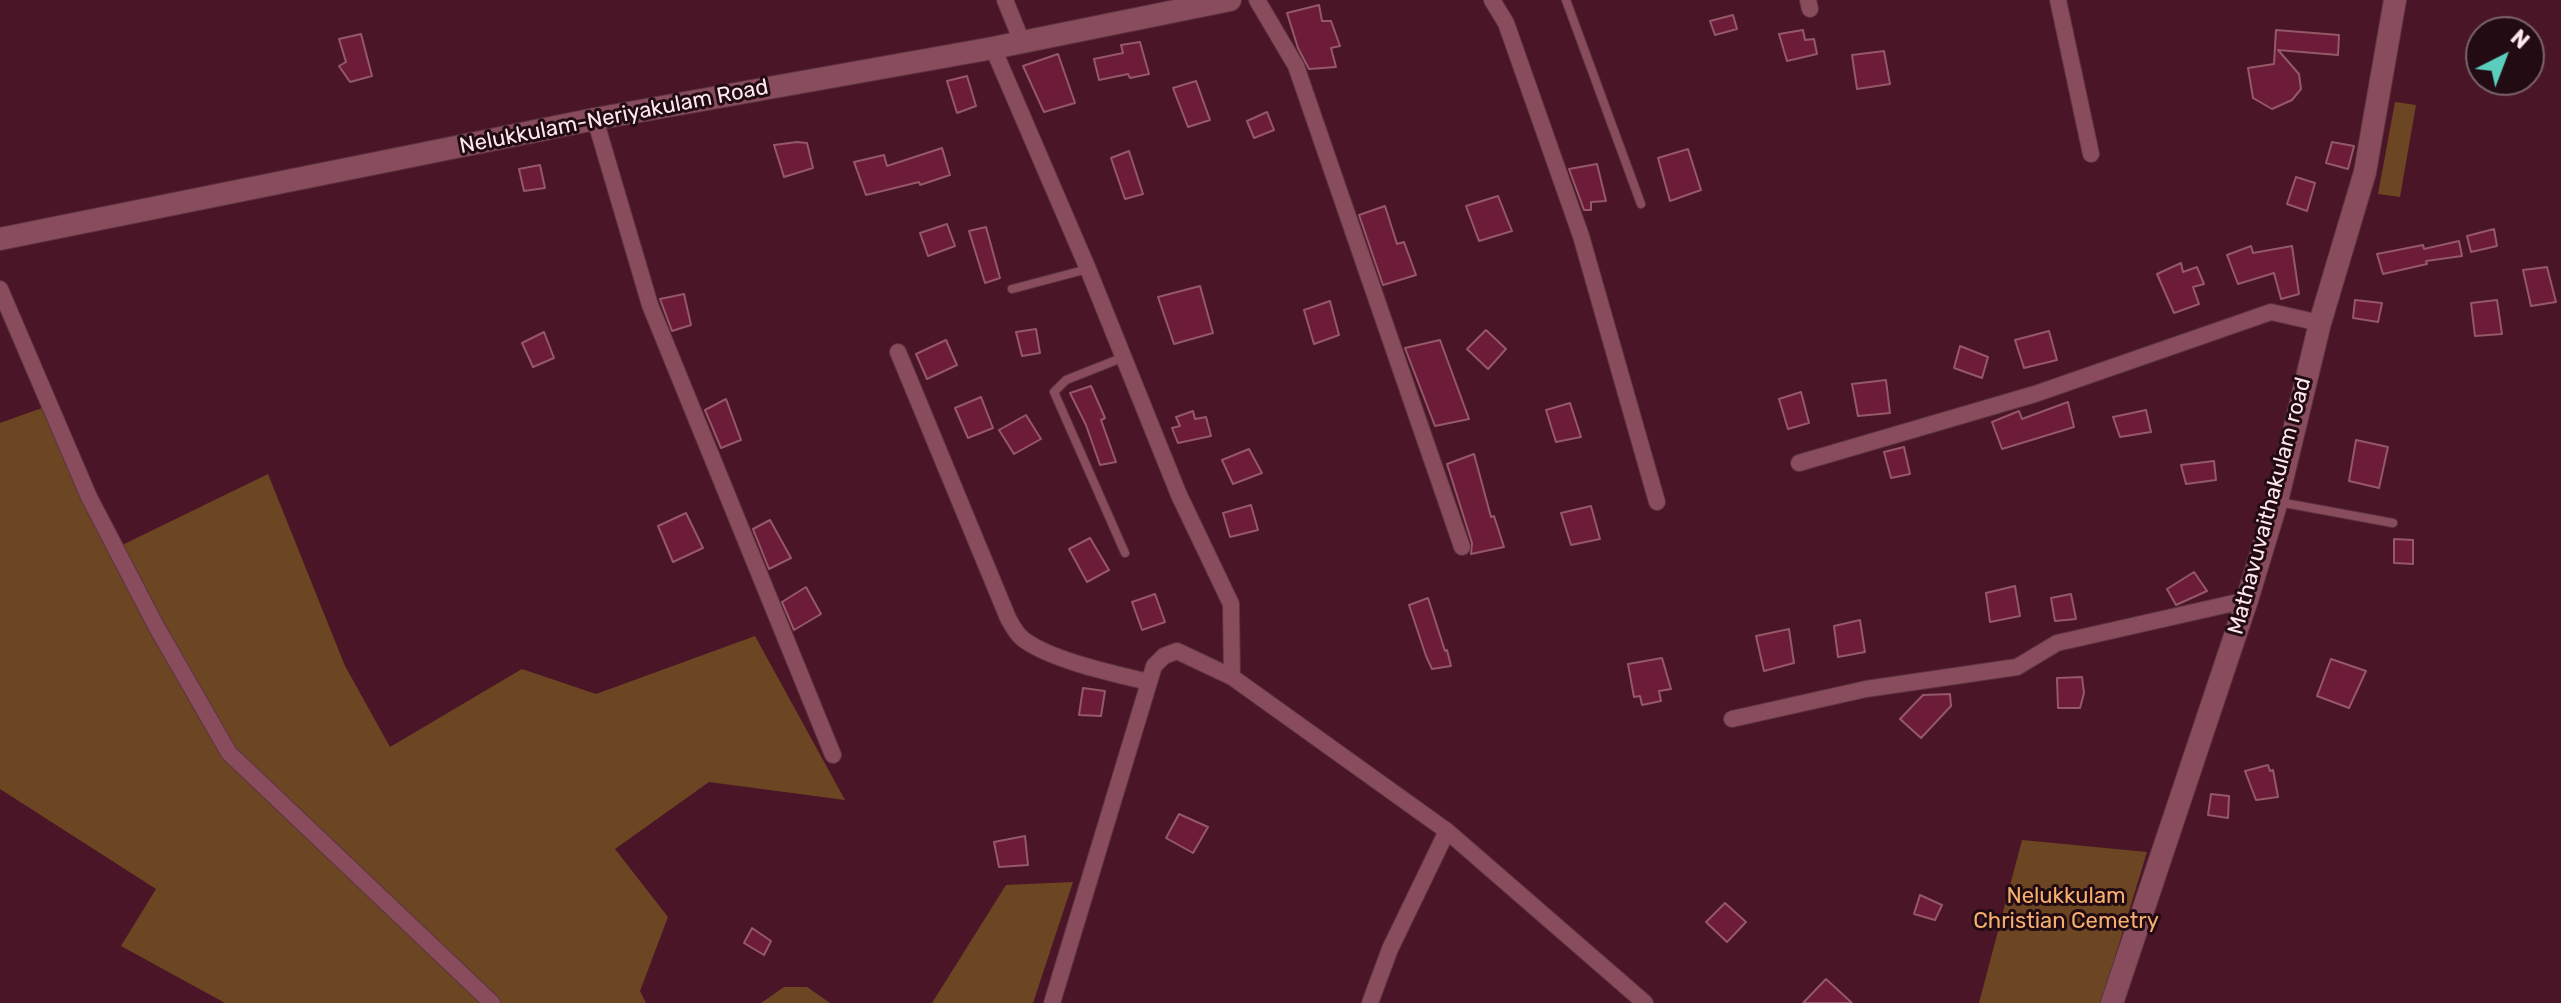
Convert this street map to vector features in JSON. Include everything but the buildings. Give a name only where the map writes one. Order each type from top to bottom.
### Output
[{"type":"main road","name":"Nelukkulam-Neriyakulam Road","points":[[0,239],[595,119],[993,48],[1230,0]]},
{"type":"main road","name":"Mathavuvaithakulam road","points":[[2112,1003],[2247,600],[2277,501],[2320,323],[2365,172],[2395,0]]},
{"type":"street","points":[[1005,0],[1022,42]]},
{"type":"street","points":[[1257,0],[1296,66],[1462,547]]},
{"type":"street","points":[[1492,0],[1506,23],[1581,236],[1657,502]]},
{"type":"street","points":[[2058,0],[2091,154]]},
{"type":"street","points":[[993,48],[1088,269],[1179,495],[1231,604],[1232,677]]},
{"type":"street","points":[[595,119],[650,305],[833,755]]},
{"type":"street","points":[[0,289],[89,497],[156,626],[229,753],[492,1003]]},
{"type":"street","points":[[1799,463],[2035,394],[2271,312],[2320,323]]},
{"type":"street","points":[[898,352],[1008,618],[1020,638],[1039,649],[1100,671],[1149,682]]},
{"type":"street","points":[[1732,719],[1866,689],[2017,667],[2057,643],[2247,600]]},
{"type":"street","points":[[1052,1003],[1154,666],[1177,651],[1232,677],[1447,831],[1645,1003]]},
{"type":"street","points":[[1370,1003],[1390,949],[1447,831]]},
{"type":"lane","points":[[1566,0],[1641,204]]},
{"type":"lane","points":[[1012,289],[1088,269]]},
{"type":"lane","points":[[1124,357],[1066,380],[1054,392],[1125,553]]},
{"type":"lane","points":[[2277,501],[2393,523]]},
{"type":"green space","points":[[2395,102],[2416,105],[2400,197],[2378,194]]},
{"type":"green space","points":[[42,408],[114,549],[268,474],[345,666],[390,747],[522,669],[596,694],[755,636],[845,800],[709,782],[615,849],[668,917],[640,991],[646,1003],[225,1003],[121,946],[156,889],[0,789],[0,423]]},
{"type":"green space","name":"Nelukkulam Christian Cemetry","points":[[2022,840],[2147,852],[2101,1003],[1979,1003]]},
{"type":"green space","points":[[1073,882],[1033,1003],[932,1003],[1006,885]]},
{"type":"green space","points":[[784,987],[807,987],[830,1003],[761,1003]]}]
